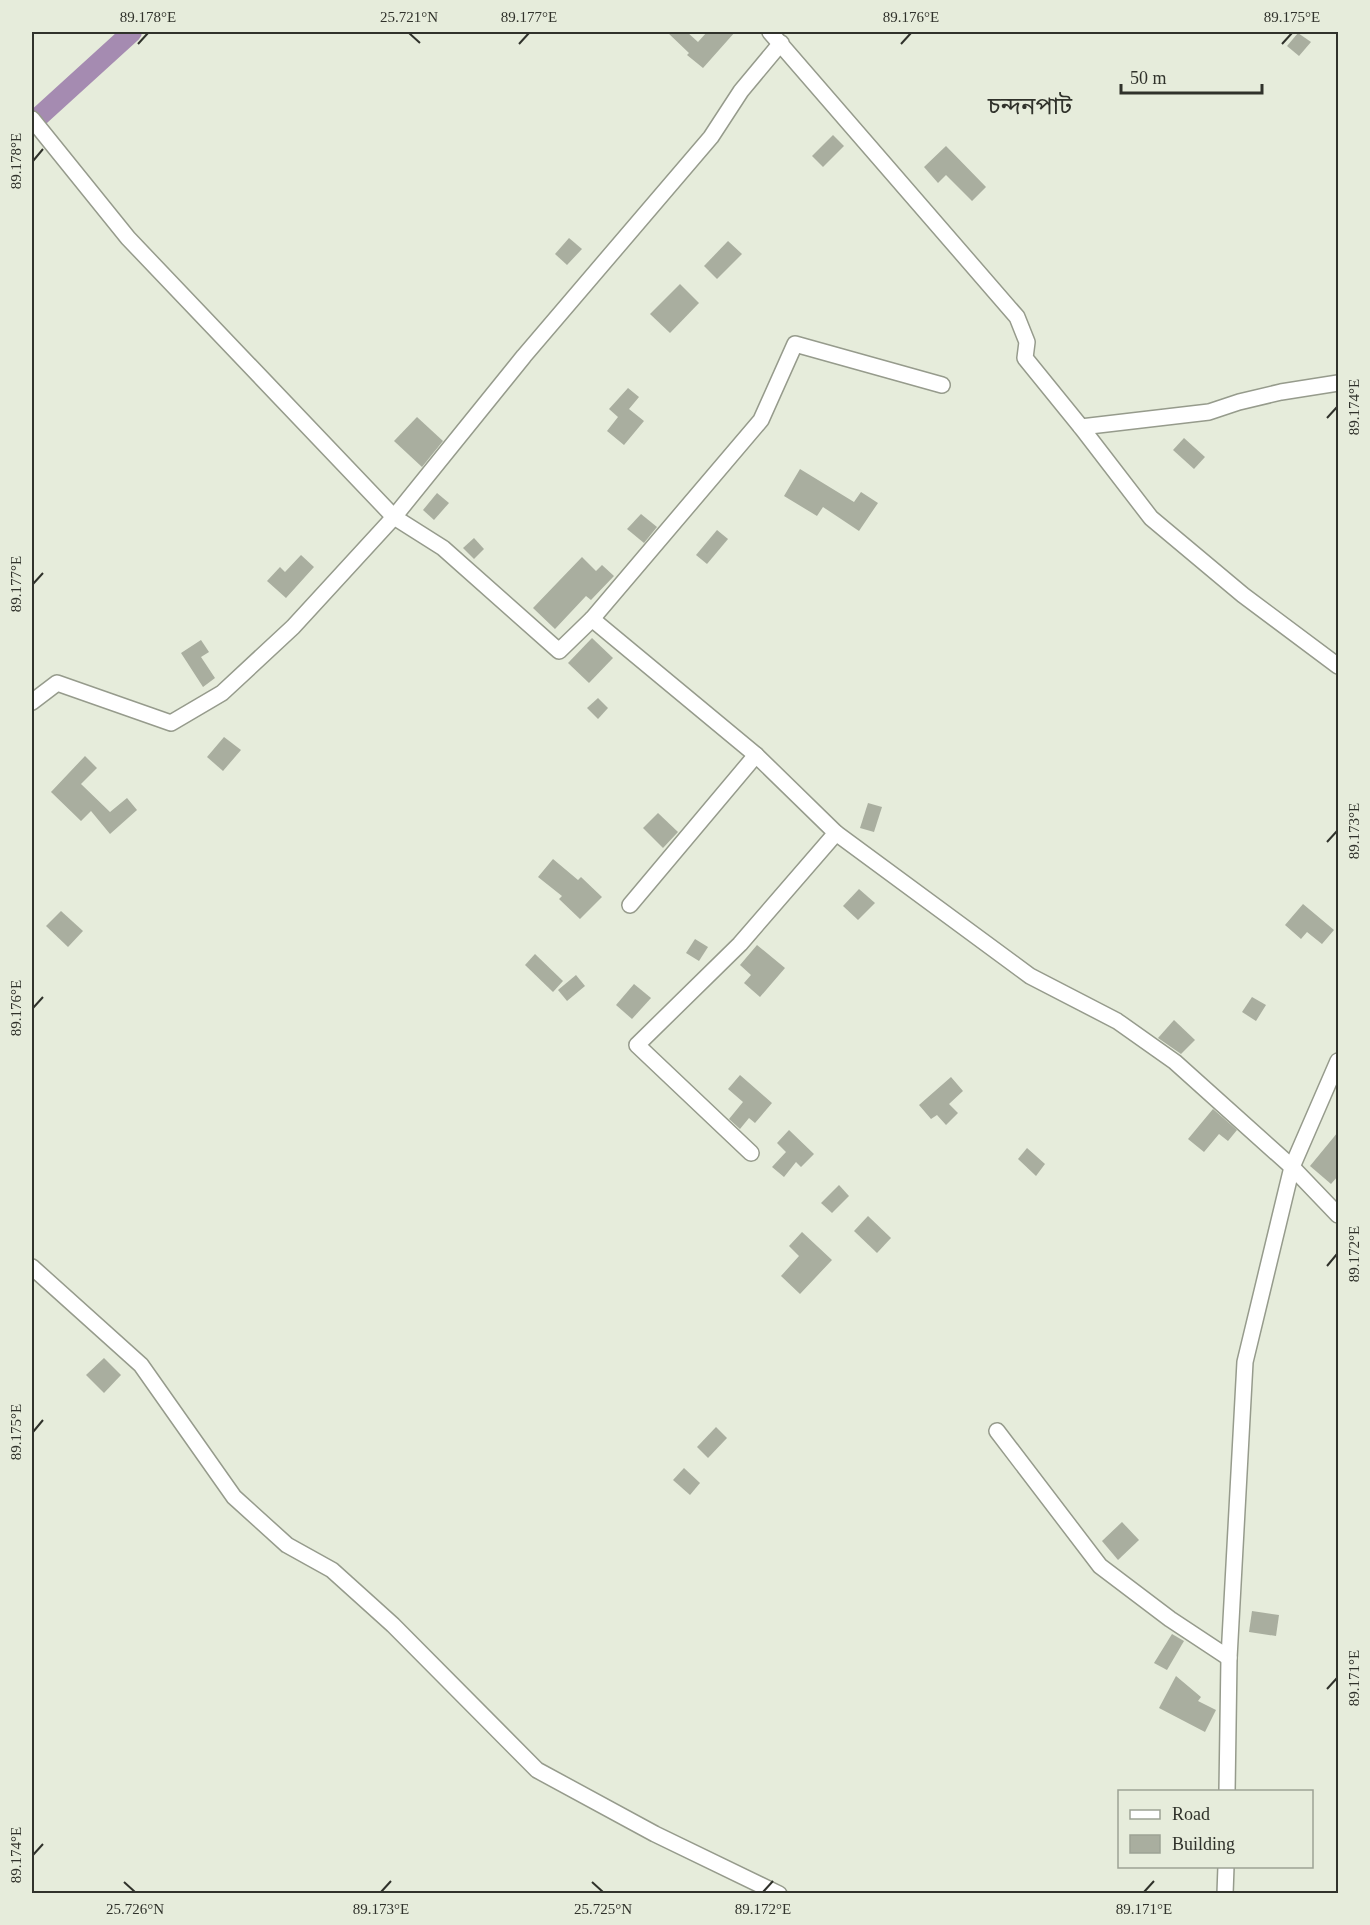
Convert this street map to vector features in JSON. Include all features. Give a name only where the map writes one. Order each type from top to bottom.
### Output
[{"type":"street","points":[[32,702],[57,683],[171,723],[222,693],[293,627],[394,517],[524,356],[711,137],[775,37],[1017,317],[1027,342],[1025,358],[1151,518],[1243,596],[1338,666]]},
{"type":"street","points":[[32,119],[128,238],[394,517],[442,548],[559,651],[592,619],[761,420],[795,344],[942,385]]},
{"type":"street","points":[[1081,427],[1209,412],[1281,392],[1338,382]]},
{"type":"street","points":[[592,619],[756,755],[836,833],[1030,976],[1117,1021],[1175,1062],[1292,1167],[1338,1215]]},
{"type":"street","points":[[630,904],[756,755]]},
{"type":"street","points":[[750,1153],[637,1045],[740,944],[836,833]]},
{"type":"street","points":[[1227,1790],[1229,1658],[1245,1362],[1292,1167],[1338,1061]]},
{"type":"street","points":[[32,1266],[141,1365],[234,1497],[287,1545],[332,1570],[358,1593],[393,1625],[537,1770],[655,1834],[779,1893]]},
{"type":"street","points":[[997,1431],[1100,1566],[1170,1619],[1229,1658]]},
{"type":"street","points":[[1225,1893],[1226,1868]]},
{"type":"building","points":[[667,32],[687,32],[698,42],[707,32],[735,32],[703,68],[687,55],[689,53]]},
{"type":"building","points":[[1298,33],[1311,42],[1299,56],[1287,46]]},
{"type":"building","points":[[833,135],[844,146],[823,167],[812,156]]},
{"type":"building","points":[[946,146],[986,187],[972,201],[946,175],[938,183],[924,167]]},
{"type":"building","points":[[569,238],[582,249],[567,265],[555,254]]},
{"type":"building","points":[[728,241],[742,254],[717,279],[704,266]]},
{"type":"building","points":[[680,284],[699,303],[670,333],[650,314]]},
{"type":"building","points":[[628,388],[639,397],[629,409],[644,421],[624,445],[607,431],[618,417],[609,409]]},
{"type":"building","points":[[417,417],[443,441],[422,467],[394,441]]},
{"type":"building","points":[[1184,438],[1205,457],[1194,469],[1173,450]]},
{"type":"building","points":[[800,469],[854,502],[861,492],[878,503],[859,531],[823,507],[817,516],[784,496]]},
{"type":"building","points":[[437,493],[449,503],[434,520],[423,510]]},
{"type":"building","points":[[641,514],[657,527],[644,543],[627,529]]},
{"type":"building","points":[[717,530],[728,539],[707,564],[696,555]]},
{"type":"building","points":[[474,538],[484,549],[474,559],[463,548]]},
{"type":"building","points":[[301,555],[314,567],[286,598],[267,581],[280,567],[285,572]]},
{"type":"building","points":[[582,557],[596,571],[602,565],[614,576],[591,600],[586,596],[555,629],[533,608]]},
{"type":"building","points":[[592,638],[613,658],[589,683],[568,663]]},
{"type":"building","points":[[201,640],[209,652],[201,657],[215,678],[203,687],[181,653]]},
{"type":"building","points":[[598,698],[608,708],[598,719],[587,708]]},
{"type":"building","points":[[224,737],[241,750],[223,771],[207,757]]},
{"type":"building","points":[[85,756],[97,768],[81,784],[110,812],[127,798],[137,810],[110,834],[91,811],[81,821],[51,792]]},
{"type":"building","points":[[868,803],[882,807],[874,832],[860,828]]},
{"type":"building","points":[[658,813],[678,832],[663,848],[643,828]]},
{"type":"building","points":[[553,859],[578,880],[581,877],[602,897],[580,919],[559,899],[562,896],[538,877]]},
{"type":"building","points":[[859,889],[875,903],[858,920],[843,906]]},
{"type":"building","points":[[1303,904],[1334,930],[1322,944],[1307,932],[1301,939],[1285,925]]},
{"type":"building","points":[[61,911],[83,931],[68,947],[46,926]]},
{"type":"building","points":[[695,939],[708,947],[699,961],[686,953]]},
{"type":"building","points":[[757,945],[785,968],[760,997],[744,983],[751,975],[740,965]]},
{"type":"building","points":[[535,954],[563,981],[553,992],[525,965]]},
{"type":"building","points":[[576,975],[585,986],[567,1001],[558,990]]},
{"type":"building","points":[[634,984],[651,998],[632,1019],[616,1005]]},
{"type":"building","points":[[1252,997],[1266,1005],[1256,1021],[1242,1012]]},
{"type":"building","points":[[1174,1020],[1195,1040],[1181,1054],[1158,1038]]},
{"type":"building","points":[[740,1075],[772,1103],[755,1123],[749,1118],[740,1129],[729,1119],[743,1102],[728,1089]]},
{"type":"building","points":[[951,1077],[963,1091],[949,1104],[958,1113],[946,1125],[937,1115],[931,1119],[919,1105]]},
{"type":"building","points":[[1213,1109],[1237,1130],[1228,1141],[1219,1134],[1204,1152],[1188,1139]]},
{"type":"building","points":[[789,1130],[814,1154],[801,1167],[796,1162],[784,1177],[772,1167],[786,1152],[777,1143]]},
{"type":"building","points":[[1338,1132],[1338,1176],[1331,1184],[1310,1166]]},
{"type":"building","points":[[1027,1148],[1045,1164],[1036,1176],[1018,1159]]},
{"type":"building","points":[[839,1185],[849,1196],[832,1213],[821,1203]]},
{"type":"building","points":[[868,1216],[891,1238],[877,1253],[854,1231]]},
{"type":"building","points":[[802,1232],[832,1260],[800,1294],[781,1276],[799,1256],[789,1246]]},
{"type":"building","points":[[104,1358],[121,1375],[104,1393],[86,1375]]},
{"type":"building","points":[[716,1427],[727,1438],[708,1458],[697,1447]]},
{"type":"building","points":[[684,1468],[700,1483],[690,1495],[673,1480]]},
{"type":"building","points":[[1122,1522],[1139,1540],[1118,1560],[1102,1541]]},
{"type":"building","points":[[1252,1611],[1279,1615],[1276,1636],[1249,1632]]},
{"type":"building","points":[[1172,1634],[1184,1641],[1167,1670],[1154,1663]]},
{"type":"building","points":[[1176,1676],[1201,1697],[1198,1701],[1216,1710],[1205,1732],[1159,1708]]},
{"type":"waterway","points":[[32,123],[132,32]]},
{"type":"district","name":"চন্দনপাট","points":[[1030,106]]}]
